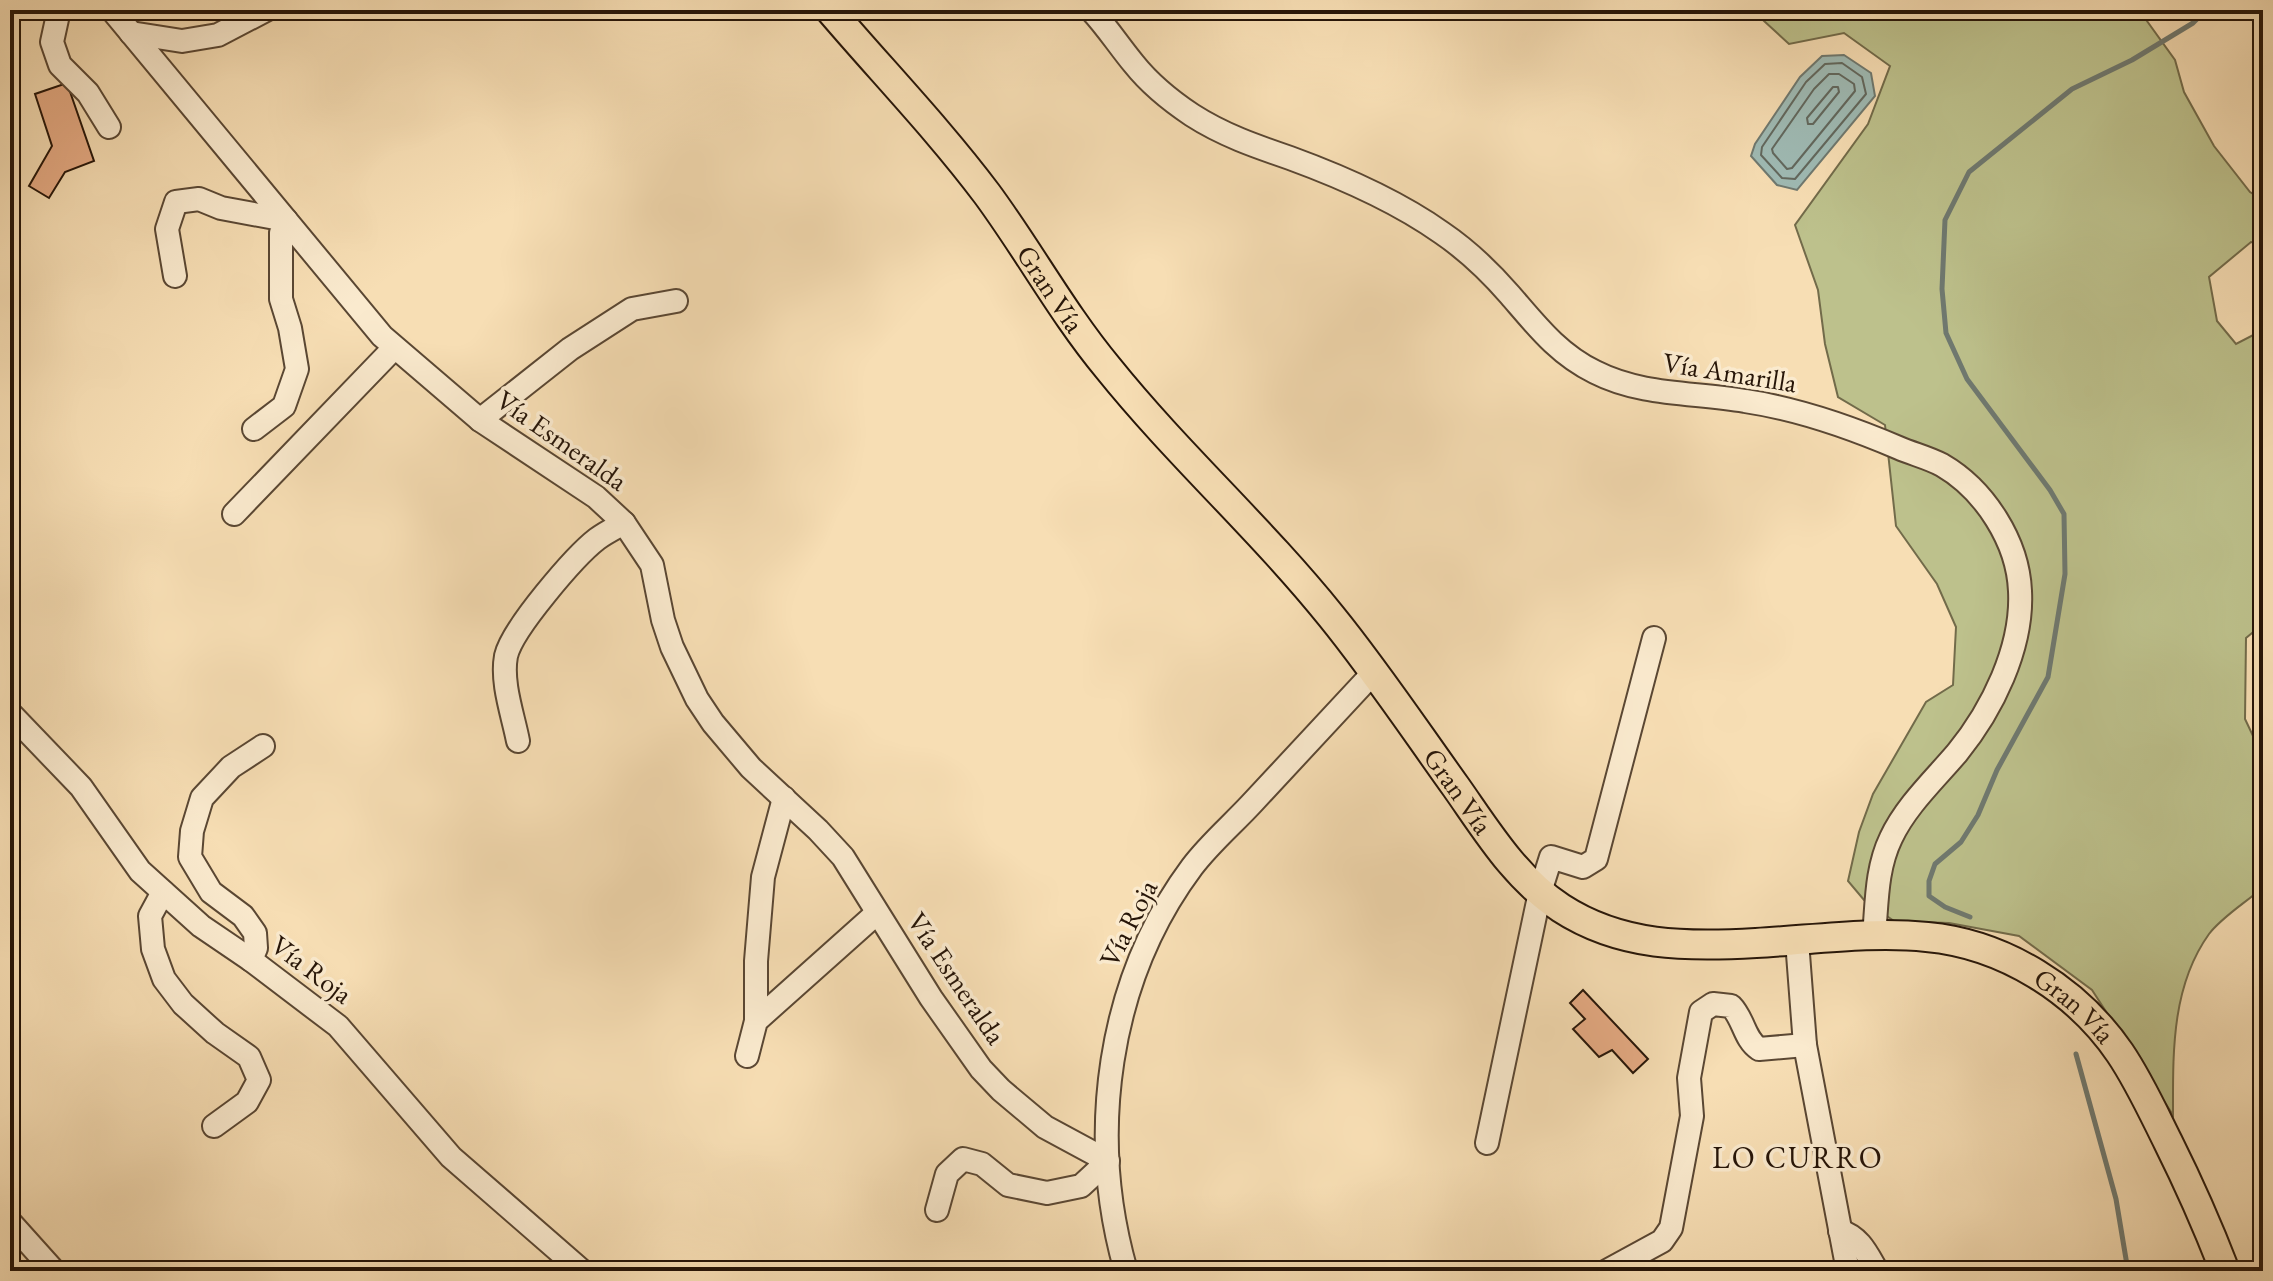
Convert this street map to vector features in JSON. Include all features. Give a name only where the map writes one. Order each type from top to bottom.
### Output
[{"type":"main road","name":"Gran Vía","points":[[830,10],[983,189],[1120,384],[1330,615],[1498,847],[1540,892],[1579,919],[1623,937],[1647,942],[1695,945],[1874,936],[1927,937],[1985,951],[2042,978],[2081,1008],[2120,1053],[2140,1085],[2184,1173],[2225,1271]]},
{"type":"street","points":[[59,10],[52,42],[60,65],[88,93],[109,127]]},
{"type":"street","name":"Vía Esmeralda","points":[[112,10],[394,348],[480,420],[596,497],[624,523],[652,565],[668,634],[683,674],[731,747],[843,857],[939,1010],[981,1069],[1045,1127],[1108,1161]]},
{"type":"street","points":[[131,33],[182,41],[218,35],[266,10]]},
{"type":"street","name":"Vía Amarilla","points":[[1091,10],[1136,68],[1172,100],[1215,129],[1240,141],[1292,159],[1418,216],[1462,248],[1492,275],[1544,336],[1595,372],[1637,388],[1745,401],[1840,424],[1941,464],[1965,482],[1987,505],[2015,556],[2021,589],[2020,616],[2011,651],[1998,688],[1979,720],[1960,749],[1907,811],[1890,840],[1880,870],[1874,936]]},
{"type":"street","points":[[175,276],[167,229],[176,202],[199,199],[221,208],[286,220],[281,233],[281,299],[297,369],[284,406],[254,429]]},
{"type":"street","points":[[480,420],[570,349],[632,309],[676,301]]},
{"type":"street","points":[[234,514],[394,348]]},
{"type":"street","points":[[518,741],[507,688],[506,655],[522,625],[558,580],[596,540],[624,523]]},
{"type":"street","points":[[1487,1143],[1540,892],[1551,857],[1583,867],[1596,859],[1654,638]]},
{"type":"street","name":"Vía Roja","points":[[1126,1271],[1116,1229],[1108,1161],[1109,1088],[1130,981],[1153,928],[1193,866],[1374,672]]},
{"type":"street","name":"Vía Roja","points":[[10,713],[81,787],[140,871],[201,926],[338,1026],[451,1157],[582,1271]]},
{"type":"street","points":[[251,960],[256,948],[255,933],[243,916],[211,892],[190,857],[192,831],[202,798],[231,767],[263,746]]},
{"type":"street","points":[[747,1056],[756,1021],[756,961],[763,877],[784,798]]},
{"type":"street","points":[[163,892],[150,916],[153,949],[164,979],[183,1004],[215,1033],[249,1057],[259,1080],[247,1102],[214,1126]]},
{"type":"street","points":[[756,1021],[877,913]]},
{"type":"street","points":[[1797,941],[1805,1045],[1848,1271]]},
{"type":"street","points":[[1607,1271],[1662,1241],[1671,1228],[1692,1116],[1689,1078],[1701,1012],[1713,1004],[1731,1006],[1741,1016],[1750,1043],[1759,1049],[1805,1045]]},
{"type":"street","points":[[937,1210],[947,1174],[963,1159],[982,1164],[1008,1185],[1047,1193],[1081,1186],[1108,1161]]},
{"type":"street","points":[[10,1222],[54,1271]]},
{"type":"street","points":[[1840,1231],[1852,1235],[1861,1244],[1877,1271]]},
{"type":"green space","points":[[1752,10],[2139,10],[2175,60],[2184,92],[2214,146],[2250,192],[2263,200],[2263,245],[2251,242],[2209,277],[2217,321],[2236,344],[2263,330],[2263,624],[2246,638],[2245,719],[2263,757],[2263,878],[2261,889],[2209,934],[2187,976],[2174,1045],[2173,1115],[2092,990],[2019,936],[1949,923],[1894,921],[1864,900],[1848,881],[1859,832],[1873,794],[1926,702],[1953,685],[1956,627],[1937,584],[1896,526],[1885,425],[1838,397],[1825,344],[1818,290],[1795,225],[1868,124],[1890,66],[1844,33],[1789,44]]},
{"type":"water","points":[[1844,55],[1871,73],[1875,96],[1797,190],[1777,185],[1751,156],[1755,144],[1800,77],[1822,56]]},
{"type":"building","points":[[67,83],[94,161],[65,172],[49,198],[29,186],[52,146],[35,94]]},
{"type":"building","points":[[1583,990],[1648,1059],[1633,1073],[1612,1050],[1599,1057],[1573,1029],[1585,1019],[1570,1003]]},
{"type":"waterway","points":[[1970,917],[1945,907],[1929,896],[1929,881],[1935,864],[1961,842],[1978,815],[1997,770],[2048,677],[2065,574],[2064,514],[2050,490],[1967,379],[1946,333],[1942,289],[1945,220],[1969,172],[2072,89],[2132,60],[2193,23],[2206,10]]},
{"type":"waterway","points":[[2076,1054],[2116,1199],[2128,1271]]},
{"type":"district","name":"LO CURRO","points":[[1798,1158]]}]
